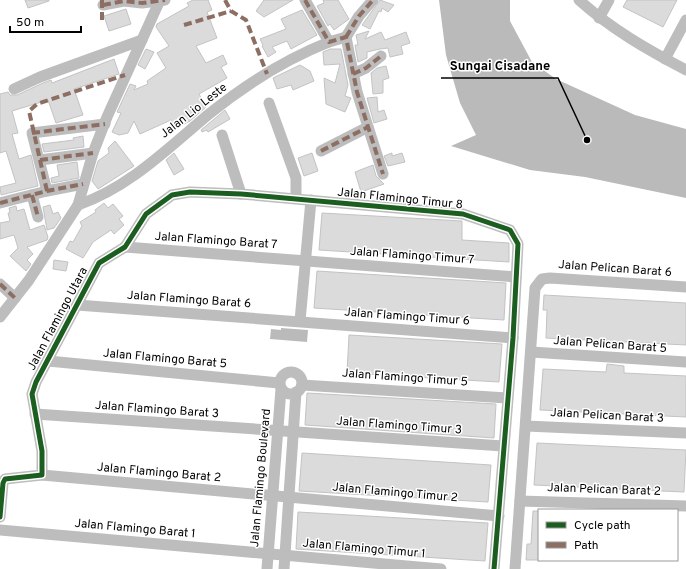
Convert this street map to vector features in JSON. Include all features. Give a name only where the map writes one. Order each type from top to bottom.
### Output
[{"type":"street","points":[[103,5],[124,1],[142,3],[162,0]]},
{"type":"street","points":[[0,317],[16,298],[78,204],[93,153],[142,40],[162,0]]},
{"type":"street","points":[[305,0],[329,42]]},
{"type":"street","points":[[373,0],[359,16],[346,37],[353,74],[383,174]]},
{"type":"street","points":[[578,0],[599,18],[634,42],[686,70]]},
{"type":"street","points":[[599,18],[609,0]]},
{"type":"street","points":[[665,59],[686,20]]},
{"type":"street","name":"Jalan Lio Leste","points":[[78,204],[94,199],[124,184],[211,112],[284,63],[329,42],[346,37]]},
{"type":"street","points":[[14,89],[40,77],[142,40]]},
{"type":"street","points":[[353,74],[366,68],[381,56]]},
{"type":"street","points":[[269,103],[296,178],[296,198]]},
{"type":"street","points":[[47,190],[32,132],[105,124]]},
{"type":"street","points":[[321,151],[368,128]]},
{"type":"street","points":[[222,135],[241,194]]},
{"type":"street","points":[[40,160],[93,153]]},
{"type":"street","points":[[0,203],[47,190],[83,184]]},
{"type":"street","name":"Jalan Flamingo Utara","points":[[42,475],[42,451],[32,394],[36,382],[99,263],[125,247],[146,214],[172,195],[190,192],[241,194]]},
{"type":"street","name":"Jalan Flamingo Timur 8","points":[[241,194],[463,214],[510,230],[518,244],[516,277]]},
{"type":"street","points":[[32,195],[38,217]]},
{"type":"street","points":[[300,322],[311,200]]},
{"type":"street","name":"Jalan Flamingo Barat 7","points":[[125,247],[306,261]]},
{"type":"street","name":"Jalan Flamingo Timur 7","points":[[306,261],[516,277]]},
{"type":"street","points":[[494,569],[516,277]]},
{"type":"street","name":"Jalan Pelican Barat 6","points":[[532,352],[535,288],[542,279],[686,287]]},
{"type":"street","points":[[0,284],[16,298]]},
{"type":"street","name":"Jalan Flamingo Barat 6","points":[[77,305],[300,322]]},
{"type":"street","name":"Jalan Flamingo Timur 6","points":[[300,322],[512,338]]},
{"type":"street","points":[[515,569],[532,352]]},
{"type":"street","name":"Jalan Pelican Barat 5","points":[[532,352],[686,362]]},
{"type":"street","name":"Jalan Flamingo Barat 5","points":[[48,361],[280,386]]},
{"type":"street","points":[[284,569],[294,432],[299,389],[300,376],[291,371],[282,374],[280,386],[290,394],[299,389]]},
{"type":"street","name":"Jalan Flamingo Boulevard","points":[[267,569],[280,386]]},
{"type":"street","name":"Jalan Flamingo Timur 5","points":[[299,389],[508,398]]},
{"type":"street","name":"Jalan Flamingo Barat 3","points":[[35,414],[294,432]]},
{"type":"street","name":"Jalan Pelican Barat 3","points":[[526,426],[686,433]]},
{"type":"street","name":"Jalan Flamingo Timur 3","points":[[294,432],[503,446]]},
{"type":"street","points":[[0,517],[3,483],[5,480],[8,478],[42,475]]},
{"type":"street","name":"Jalan Flamingo Barat 2","points":[[42,475],[289,497]]},
{"type":"street","name":"Jalan Flamingo Timur 2","points":[[289,497],[499,516]]},
{"type":"street","name":"Jalan Pelican Barat 2","points":[[520,501],[686,506]]},
{"type":"street","name":"Jalan Flamingo Barat 1","points":[[0,530],[285,555]]},
{"type":"street","name":"Jalan Flamingo Timur 1","points":[[285,555],[441,569]]},
{"type":"shaded area","points":[[439,0],[510,0],[510,21],[532,62],[556,79],[635,115],[686,129],[686,198],[585,177],[530,170],[451,146],[476,135],[460,103],[446,55]]},
{"type":"shaded area","points":[[281,328],[308,330],[307,342],[270,339],[271,329],[281,330]]},
{"type":"building","points":[[25,0],[49,0],[49,1],[28,8]]},
{"type":"building","points":[[193,0],[208,0],[212,10],[207,12],[217,38],[196,46],[206,63],[223,55],[227,64],[221,67],[227,78],[199,94],[206,107],[190,121],[175,129],[171,120],[140,134],[134,121],[128,133],[119,135],[112,132],[121,113],[117,112],[130,84],[136,86],[134,90],[148,84],[147,81],[166,68],[157,53],[169,46],[156,27],[157,24],[189,6],[187,3]]},
{"type":"building","points":[[264,0],[293,0],[264,17],[256,11]]},
{"type":"building","points":[[323,0],[338,0],[349,19],[334,30],[330,24],[328,26],[317,6],[324,3]]},
{"type":"building","points":[[380,0],[394,5],[388,12],[382,8],[381,12],[379,11],[370,29],[362,25]]},
{"type":"building","points":[[627,0],[677,0],[663,27],[623,7]]},
{"type":"building","points":[[126,9],[131,24],[109,31],[104,16]]},
{"type":"building","points":[[302,10],[317,35],[291,49],[287,41],[272,47],[276,52],[268,57],[260,39],[286,29],[281,19]]},
{"type":"building","points":[[369,31],[365,39],[381,32],[385,40],[406,32],[410,43],[401,46],[403,54],[390,57],[388,48],[380,49],[367,52],[367,58],[358,62],[355,45],[358,45],[356,35]]},
{"type":"building","points":[[146,49],[154,52],[145,69],[138,65]]},
{"type":"building","points":[[330,49],[341,49],[348,85],[345,96],[351,98],[345,112],[326,104],[324,78],[335,83],[340,64],[324,65],[323,52]]},
{"type":"building","points":[[114,59],[119,74],[74,89],[83,115],[56,123],[48,100],[12,111],[18,133],[12,134],[19,159],[31,155],[38,186],[1,195],[0,187],[16,183],[6,151],[0,153],[0,94],[8,92],[10,95],[17,95],[51,80],[52,83]]},
{"type":"building","points":[[300,65],[310,71],[314,81],[293,90],[291,85],[277,89],[273,78]]},
{"type":"building","points":[[386,66],[389,78],[383,80],[383,93],[373,94],[371,73],[377,68]]},
{"type":"building","points":[[377,97],[378,112],[384,110],[387,119],[374,123],[367,98]]},
{"type":"building","points":[[225,110],[230,119],[208,132],[207,130],[202,132],[201,130]]},
{"type":"building","points":[[83,136],[84,147],[44,152],[42,144],[74,140],[73,138]]},
{"type":"building","points":[[115,141],[134,166],[98,189],[92,181],[98,161],[109,153],[108,148]]},
{"type":"building","points":[[174,153],[184,169],[174,175],[166,160]]},
{"type":"building","points":[[312,153],[318,171],[304,176],[298,158]]},
{"type":"building","points":[[392,153],[392,156],[402,153],[405,162],[388,166],[384,156]]},
{"type":"building","points":[[77,162],[79,178],[52,183],[51,178],[59,176],[57,165]]},
{"type":"building","points":[[373,165],[376,176],[384,184],[361,192],[355,172]]},
{"type":"building","points":[[104,203],[108,208],[113,204],[123,216],[119,219],[124,225],[114,234],[111,230],[93,242],[83,258],[66,249],[70,241],[73,242],[82,226],[80,222],[96,212],[95,210]]},
{"type":"building","points":[[50,205],[53,214],[58,212],[61,218],[54,228],[47,230],[43,207]]},
{"type":"building","points":[[16,206],[17,211],[24,209],[30,230],[44,225],[48,237],[47,240],[27,247],[33,254],[27,260],[31,264],[26,271],[10,256],[18,248],[14,235],[0,239],[0,223],[10,221],[8,213],[10,213],[9,208]]},
{"type":"building","points":[[322,213],[462,221],[462,240],[509,243],[509,262],[319,250]]},
{"type":"building","points":[[54,260],[68,262],[66,271],[53,269]]},
{"type":"building","points":[[317,271],[506,283],[504,320],[314,308]]},
{"type":"building","points":[[544,295],[686,303],[686,345],[546,338],[547,310],[543,310]]},
{"type":"building","points":[[349,335],[502,344],[499,382],[347,373]]},
{"type":"building","points":[[607,364],[624,366],[624,373],[686,376],[686,417],[540,410],[543,369],[606,372]]},
{"type":"building","points":[[307,393],[496,404],[494,438],[305,425]]},
{"type":"building","points":[[537,443],[686,450],[684,492],[534,485]]},
{"type":"building","points":[[302,453],[491,465],[488,502],[299,491]]},
{"type":"building","points":[[533,511],[538,511],[538,560],[526,560],[527,544],[531,544]]},
{"type":"building","points":[[298,512],[488,523],[485,561],[296,549]]},
{"type":"marked path","points":[[102,0],[102,20]]},
{"type":"marked path","points":[[103,5],[124,1],[142,3],[165,0]]},
{"type":"marked path","points":[[225,0],[231,11],[246,20],[267,74]]},
{"type":"marked path","points":[[305,0],[329,42],[346,37],[357,92],[383,174]]},
{"type":"marked path","points":[[346,37],[359,16],[373,0]]},
{"type":"marked path","points":[[184,25],[231,11]]},
{"type":"marked path","points":[[353,74],[366,68],[381,56]]},
{"type":"marked path","points":[[47,191],[29,111],[37,104],[125,75]]},
{"type":"marked path","points":[[32,133],[105,124]]},
{"type":"marked path","points":[[321,151],[368,127]]},
{"type":"marked path","points":[[40,160],[93,153]]},
{"type":"marked path","points":[[0,203],[47,191],[83,184]]},
{"type":"marked path","points":[[32,195],[38,217]]},
{"type":"marked path","points":[[0,284],[15,298]]},
{"type":"cycle path","points":[[0,517],[3,483],[5,479],[42,475],[42,451],[32,394],[36,382],[99,263],[125,247],[146,214],[172,195],[190,192],[241,194],[463,214],[510,230],[518,244],[513,338],[494,569]]},
{"type":"place","name":"Sungai Cisadane","points":[[587,140]]}]
